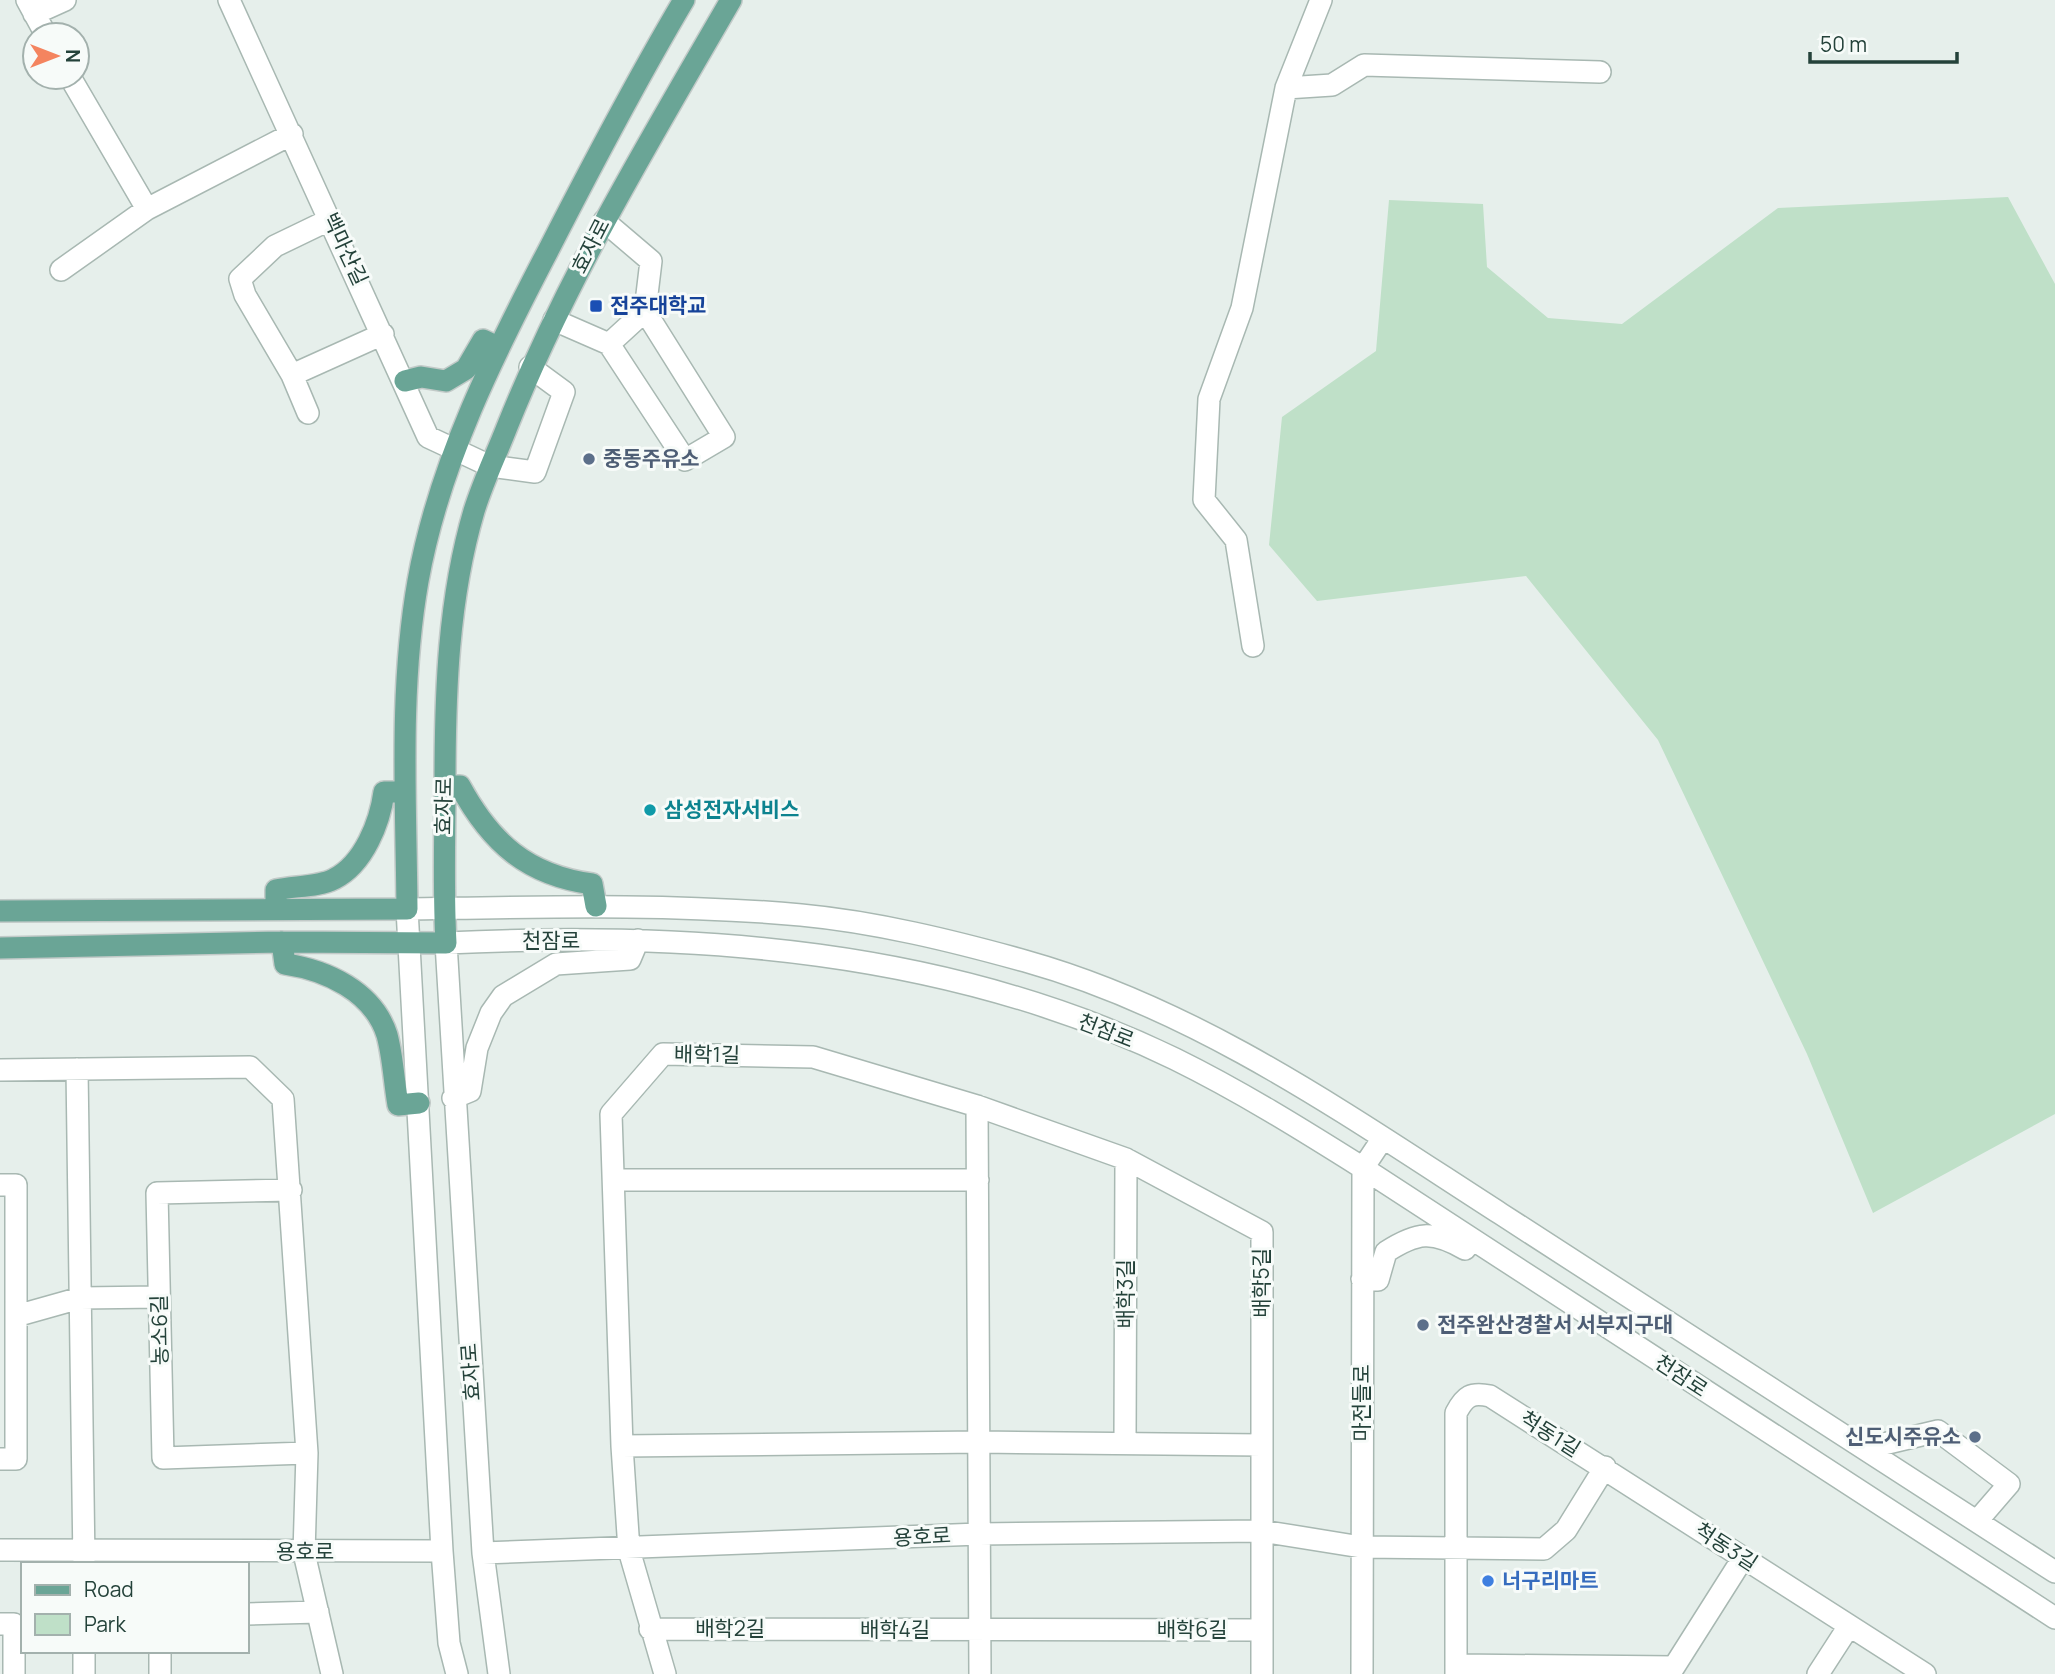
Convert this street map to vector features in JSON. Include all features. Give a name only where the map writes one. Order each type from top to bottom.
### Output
[{"type":"main road","name":"효자로","points":[[407,909],[404,792],[407,668],[418,581],[430,528],[456,450],[498,347],[643,69],[684,0]]},
{"type":"main road","name":"효자로","points":[[446,943],[444,713],[450,640],[474,512],[530,366],[604,221],[731,0]]},
{"type":"main road","points":[[405,381],[421,377],[446,381],[466,369],[483,340],[498,347]]},
{"type":"main road","points":[[445,786],[460,786],[475,815],[520,859],[544,874],[593,884],[596,906]]},
{"type":"main road","points":[[276,909],[276,890],[334,879],[358,859],[381,815],[384,792],[404,792]]},
{"type":"main road","name":"천잠로","points":[[0,911],[407,909]]},
{"type":"main road","points":[[282,942],[285,964],[311,968],[362,996],[386,1033],[398,1105],[419,1103]]},
{"type":"main road","name":"천잠로","points":[[0,948],[282,942],[446,943]]},
{"type":"street","points":[[30,7],[65,0]]},
{"type":"street","name":"백마산길","points":[[229,0],[405,381],[428,438],[490,466],[535,472],[564,392],[530,366]]},
{"type":"street","points":[[1252,646],[1236,540],[1205,500],[1209,399],[1242,308],[1286,88],[1321,0]]},
{"type":"street","points":[[1286,88],[1332,85],[1364,65],[1600,72]]},
{"type":"street","points":[[78,91],[147,209]]},
{"type":"street","points":[[61,270],[147,209],[292,134]]},
{"type":"street","points":[[308,413],[292,375],[245,295],[240,279],[275,246],[331,219]]},
{"type":"street","points":[[554,320],[609,344],[685,460],[724,437],[645,311],[651,261],[604,221]]},
{"type":"street","points":[[609,344],[645,311]]},
{"type":"street","points":[[292,375],[383,334]]},
{"type":"street","name":"천잠로","points":[[407,909],[596,906],[801,915],[867,925],[1029,962],[1112,991],[1233,1045],[1867,1448],[2055,1572]]},
{"type":"street","name":"효자로","points":[[407,909],[442,1551],[449,1643],[457,1674]]},
{"type":"street","points":[[453,1098],[470,1091],[477,1048],[491,1013],[503,996],[556,964],[629,959],[638,940]]},
{"type":"street","name":"천잠로","points":[[446,943],[638,940],[765,946],[900,967],[1035,1004],[1118,1034],[1252,1098],[2055,1618]]},
{"type":"street","name":"효자로","points":[[446,943],[453,1098],[483,1553],[499,1674]]},
{"type":"street","name":"배학1길","points":[[629,1550],[622,1446],[611,1114],[663,1054],[813,1057],[977,1107]]},
{"type":"street","points":[[0,1070],[250,1067],[283,1099],[307,1453],[304,1553],[332,1674]]},
{"type":"street","points":[[77,1069],[84,1558]]},
{"type":"street","points":[[979,1674],[977,1107],[1126,1159]]},
{"type":"street","points":[[1363,1168],[1383,1138]]},
{"type":"street","name":"배학3길","points":[[1125,1442],[1126,1159]]},
{"type":"street","name":"배학5길","points":[[1126,1159],[1262,1232],[1262,1531]]},
{"type":"street","name":"마전들로","points":[[1362,1674],[1363,1168]]},
{"type":"street","points":[[614,1180],[978,1180]]},
{"type":"street","points":[[0,1185],[16,1185],[16,1459],[0,1459]]},
{"type":"street","name":"농소6길","points":[[291,1189],[157,1193],[163,1458],[307,1453]]},
{"type":"street","points":[[1362,1279],[1378,1279],[1386,1252],[1412,1236],[1444,1236],[1471,1252],[1478,1243]]},
{"type":"street","points":[[16,1316],[80,1298],[159,1297]]},
{"type":"street","name":"척동1길","points":[[1458,1549],[1544,1549],[1566,1530],[1605,1467],[1490,1396],[1476,1393],[1464,1398],[1456,1413],[1456,1670],[1674,1667],[1743,1558]]},
{"type":"street","points":[[1867,1448],[1938,1431],[2009,1484],[1977,1521]]},
{"type":"street","points":[[622,1446],[979,1442],[1262,1445]]},
{"type":"street","name":"척동3길","points":[[1605,1467],[1925,1674]]},
{"type":"street","points":[[1262,1531],[1262,1674]]},
{"type":"street","name":"용호로","points":[[483,1553],[629,1550],[979,1534],[1262,1531],[1361,1547],[1458,1549]]},
{"type":"street","name":"용호로","points":[[0,1550],[84,1558],[442,1551]]},
{"type":"street","points":[[629,1550],[665,1674]]},
{"type":"street","points":[[248,1614],[318,1612]]},
{"type":"street","points":[[0,1625],[14,1625],[14,1674]]},
{"type":"street","points":[[1818,1674],[1849,1626]]},
{"type":"street","name":"배학2길","points":[[650,1629],[810,1630]]},
{"type":"street","name":"배학4길","points":[[810,1630],[1121,1630]]},
{"type":"street","name":"배학6길","points":[[1121,1630],[1262,1630]]},
{"type":"street","points":[[84,1653],[84,1674]]},
{"type":"street","points":[[160,1653],[160,1674]]},
{"type":"green space","points":[[2008,197],[2055,284],[2055,1114],[1873,1213],[1807,1054],[1658,740],[1526,576],[1317,601],[1269,545],[1282,417],[1376,351],[1389,200],[1483,204],[1487,267],[1548,318],[1622,324],[1778,208]]},
{"type":"place","name":"전주대학교","points":[[596,306]]},
{"type":"place","name":"중동주유소","points":[[589,459]]},
{"type":"place","name":"삼성전자서비스","points":[[650,810]]},
{"type":"place","name":"전주완산경찰서 서부지구대","points":[[1423,1325]]},
{"type":"place","name":"신도시주유소","points":[[1975,1437]]},
{"type":"place","name":"너구리마트","points":[[1488,1581]]}]
